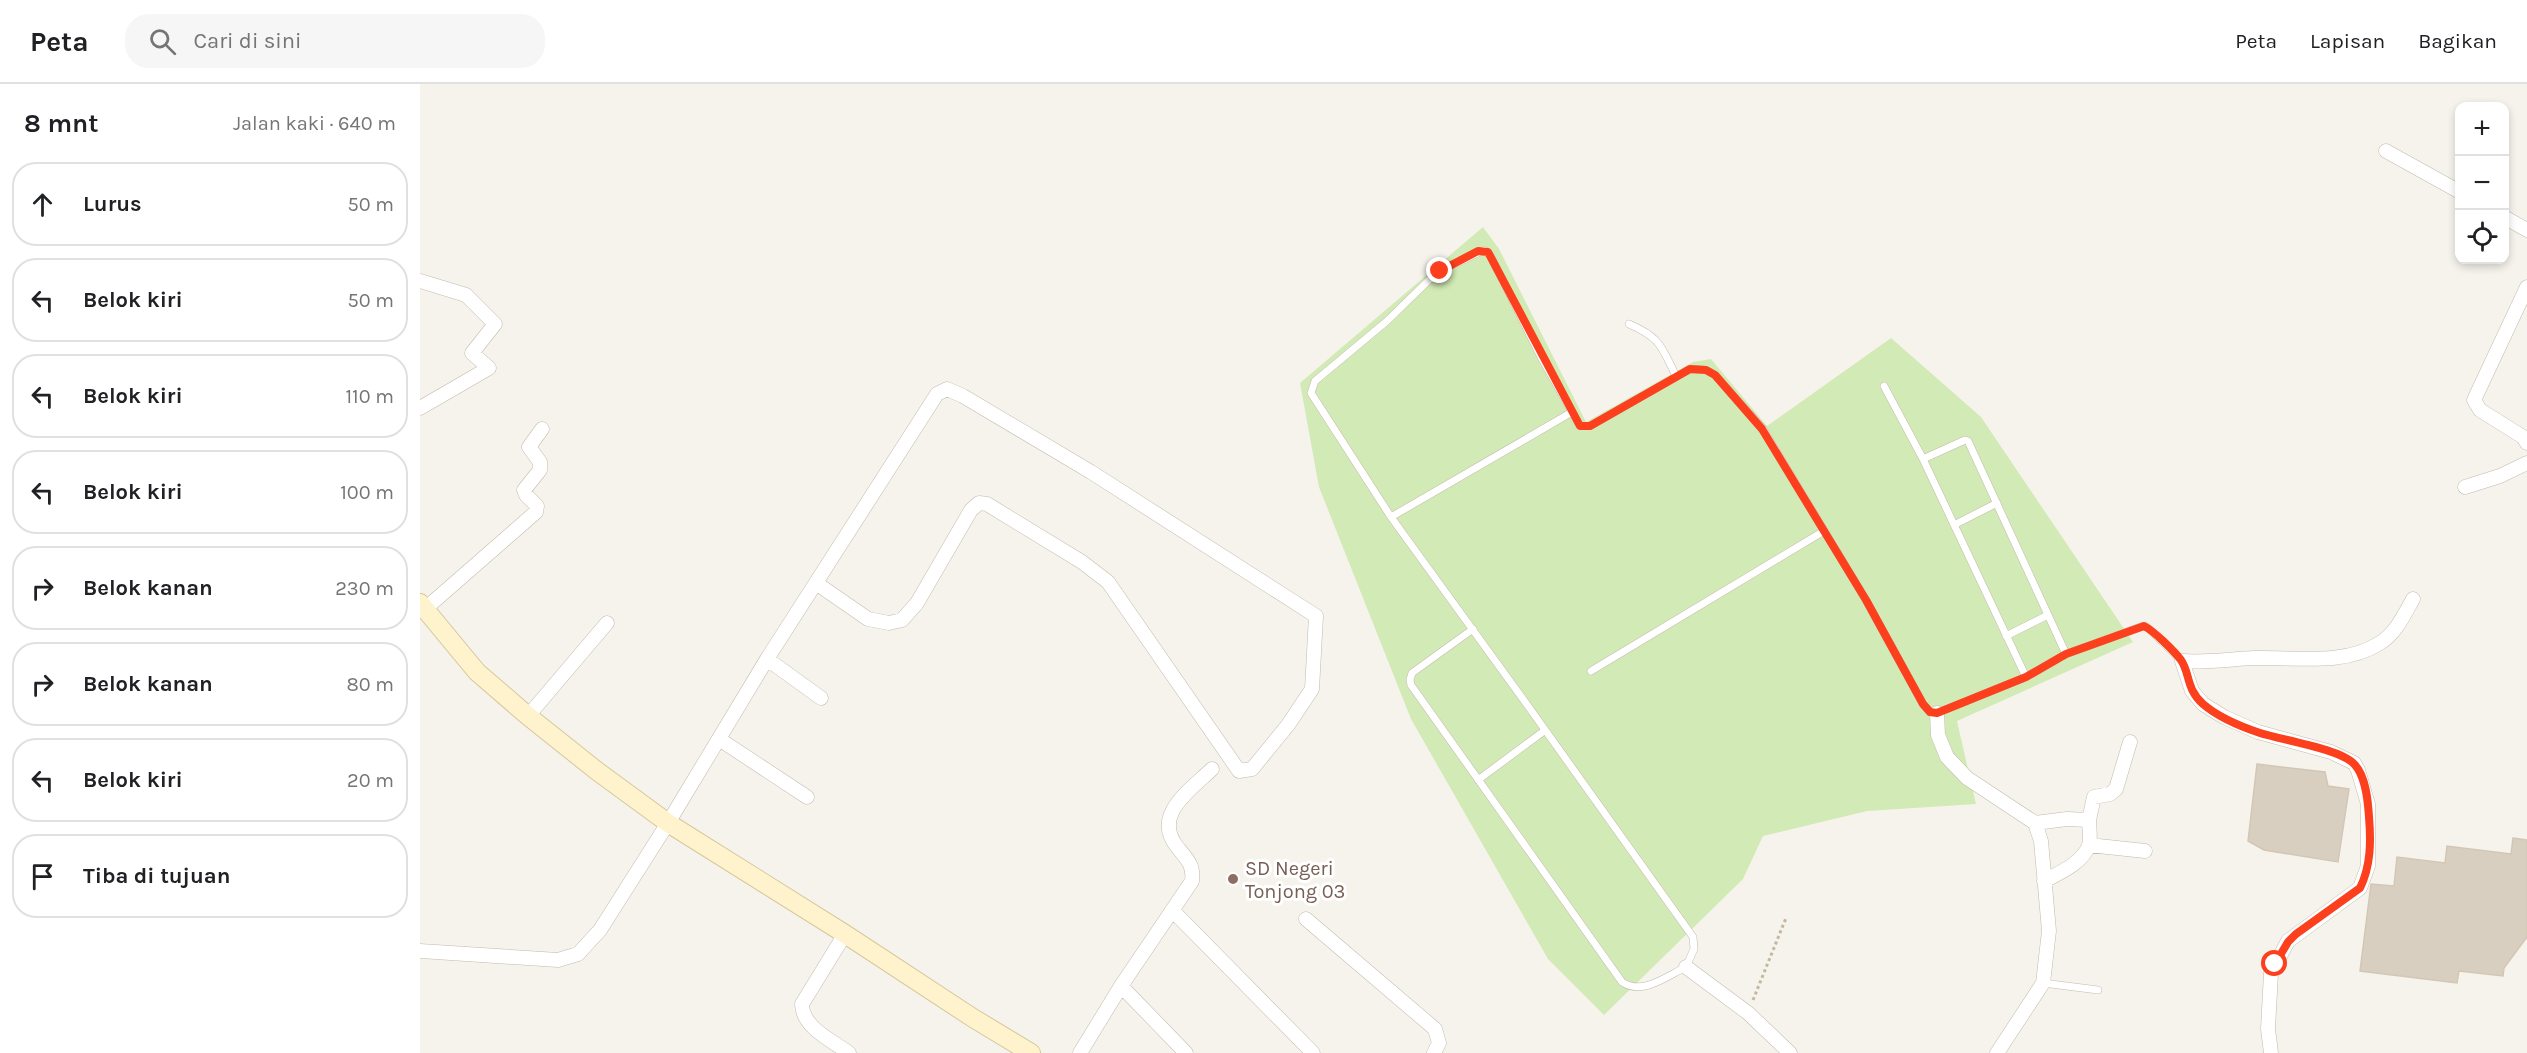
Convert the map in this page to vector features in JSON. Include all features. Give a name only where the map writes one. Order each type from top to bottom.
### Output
[{"type":"street","points":[[2386,151],[2455,189]]},
{"type":"street","points":[[2509,219],[2527,230]]},
{"type":"street","points":[[420,281],[466,295],[495,324],[472,353],[489,368],[420,408]]},
{"type":"street","points":[[2526,437],[2480,410],[2474,400],[2527,287]]},
{"type":"street","points":[[420,940],[426,951],[558,960],[578,954],[600,930],[767,659],[937,394],[942,391],[952,390],[1091,472],[1316,616],[1312,689],[1288,725],[1252,769],[1239,771],[1107,582],[1082,562],[987,504],[979,503],[971,510],[917,603],[902,620],[889,623],[868,619],[816,583]]},
{"type":"street","points":[[542,429],[529,447],[540,462],[540,470],[524,490],[537,506],[536,512],[422,606],[471,667],[528,716],[668,823],[1031,1053]]},
{"type":"street","points":[[2465,486],[2500,476],[2527,464]]},
{"type":"street","points":[[2271,1053],[2268,1029],[2271,973],[2288,942],[2360,888],[2368,867],[2368,804],[2354,763],[2331,752],[2258,732],[2224,717],[2203,704],[2192,691],[2182,661],[2204,663],[2256,658],[2343,657],[2364,652],[2382,642],[2398,625],[2413,599]]},
{"type":"street","points":[[528,716],[607,623]]},
{"type":"street","points":[[767,659],[821,698]]},
{"type":"street","points":[[1937,713],[1940,744],[1958,771],[2035,823],[2041,841],[2044,881],[2048,899],[2049,931],[2043,983],[1997,1053]]},
{"type":"street","points":[[719,740],[807,797]]},
{"type":"street","points":[[2044,881],[2068,868],[2079,859],[2089,845],[2089,820],[2094,796],[2110,794],[2116,789],[2130,742]]},
{"type":"street","points":[[1080,1053],[1121,986],[1192,881],[1193,870],[1190,862],[1169,835],[1168,819],[1184,795],[1212,769]]},
{"type":"street","points":[[2035,823],[2067,819],[2089,820]]},
{"type":"street","points":[[2089,845],[2145,851]]},
{"type":"street","points":[[1172,910],[1313,1053]]},
{"type":"street","points":[[1306,918],[1435,1029],[1439,1043],[1434,1053]]},
{"type":"street","points":[[845,934],[802,1004],[802,1015],[808,1023],[849,1053]]},
{"type":"street","points":[[1686,967],[1748,1012],[1790,1053]]},
{"type":"street","points":[[1121,986],[1186,1053]]},
{"type":"lane","points":[[1473,629],[1414,671],[1410,680],[1622,982],[1628,986],[1642,988],[1686,967],[1694,949],[1693,937],[1473,629],[1391,517],[1311,390],[1315,381],[1387,321],[1440,271],[1478,251],[1488,252],[1580,426],[1590,426],[1690,369],[1706,370],[1715,375],[1762,429],[1866,600],[1923,704],[1930,712],[1937,713],[2026,677],[2066,654],[2144,626],[2182,661]]},
{"type":"lane","points":[[1629,324],[1659,342],[1676,376]]},
{"type":"lane","points":[[1884,386],[1923,459],[2026,677]]},
{"type":"lane","points":[[1391,517],[1572,412]]},
{"type":"lane","points":[[1923,459],[1968,440],[2066,654]]},
{"type":"lane","points":[[1954,525],[1997,503]]},
{"type":"lane","points":[[1591,671],[1824,531]]},
{"type":"lane","points":[[2006,636],[2048,615]]},
{"type":"lane","points":[[1478,780],[1544,730]]},
{"type":"lane","points":[[2043,983],[2098,990]]},
{"type":"path","points":[[1748,1012],[1786,918]]},
{"type":"green space","points":[[1483,227],[1499,249],[1586,422],[1693,362],[1711,359],[1767,426],[1891,338],[1981,417],[2133,642],[1957,721],[1976,804],[1867,811],[1763,836],[1743,879],[1604,1015],[1548,959],[1411,719],[1319,487],[1300,383]]},
{"type":"building","points":[[2257,764],[2325,772],[2328,786],[2349,789],[2338,862],[2264,850],[2248,841]]},
{"type":"building","points":[[2513,838],[2527,840],[2527,937],[2504,968],[2503,976],[2459,971],[2457,983],[2360,971],[2371,884],[2394,886],[2397,857],[2445,863],[2447,846],[2511,854]]},
{"type":"place","name":"SD Negeri Tonjong 03","points":[[1233,879]]},
{"type":"route","points":[[1440,271],[1478,251],[1488,252],[1541,357],[1580,426],[1590,426],[1690,369],[1706,370],[1715,375],[1762,429],[1866,600],[1923,704],[1930,712],[1937,713],[2026,677],[2066,654],[2144,626],[2182,661],[2192,691],[2203,704],[2224,717],[2258,732],[2331,752],[2354,763],[2364,786],[2368,804],[2370,849],[2365,879],[2360,888],[2296,934],[2288,942],[2275,964]]}]
